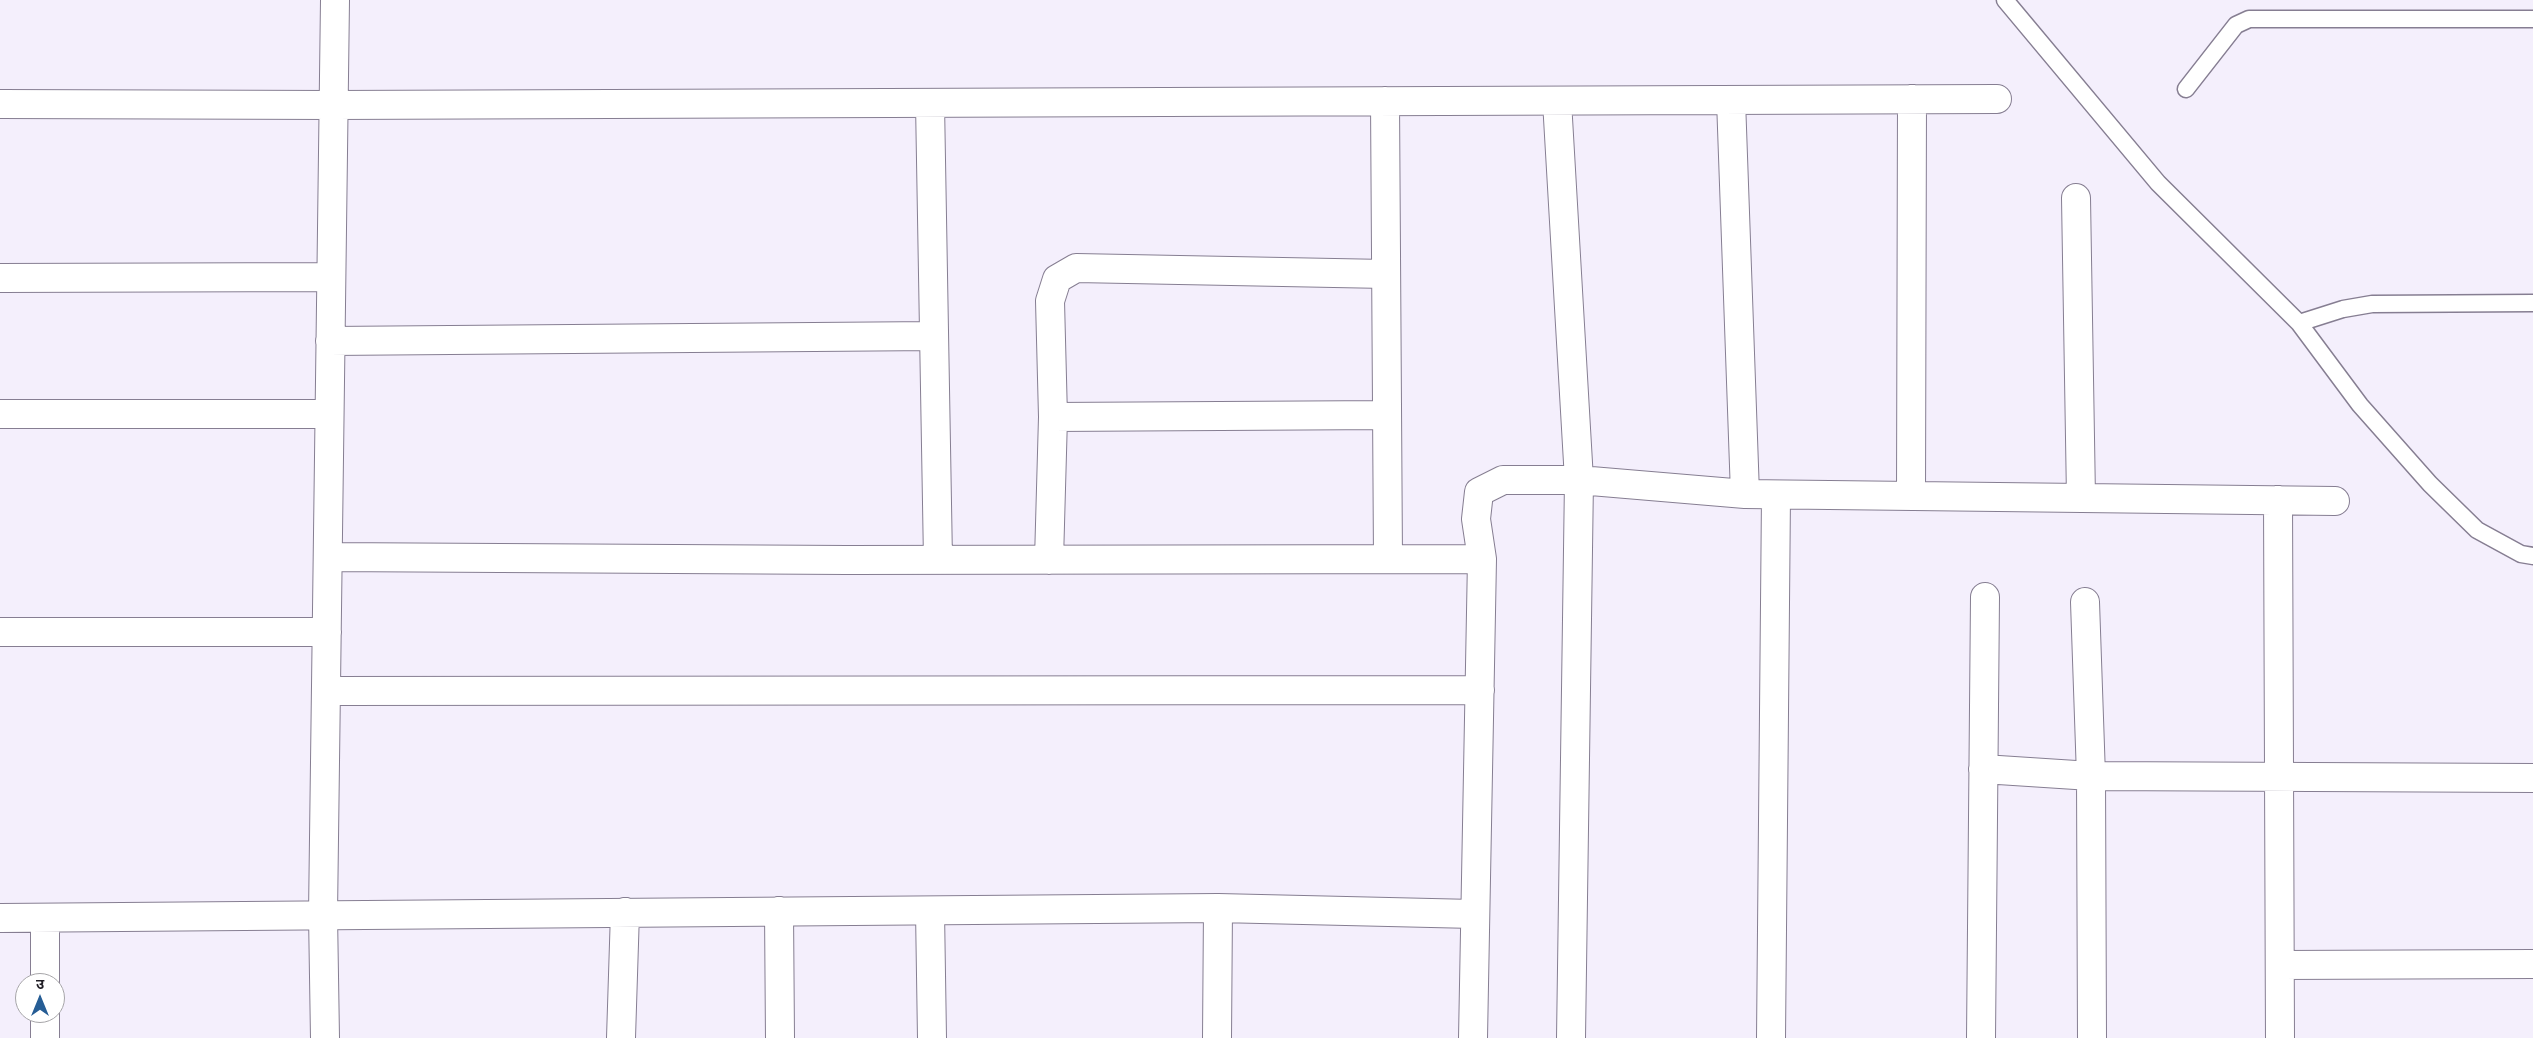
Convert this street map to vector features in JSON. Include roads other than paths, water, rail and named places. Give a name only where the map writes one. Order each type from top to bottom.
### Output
[{"type":"street","points":[[325,1038],[323,914],[335,0]]},
{"type":"street","points":[[1911,496],[1912,99]]},
{"type":"street","points":[[0,104],[333,105],[1996,99]]},
{"type":"street","points":[[1731,100],[1745,494]]},
{"type":"street","points":[[1385,101],[1388,559]]},
{"type":"street","points":[[1557,101],[1579,480],[1571,1038]]},
{"type":"street","points":[[930,103],[938,560]]},
{"type":"street","points":[[2076,198],[2081,498]]},
{"type":"street","points":[[1049,560],[1053,417],[1050,301],[1057,279],[1076,268],[1386,274]]},
{"type":"street","points":[[0,278],[331,277]]},
{"type":"street","points":[[330,341],[934,336]]},
{"type":"street","points":[[0,414],[329,414]]},
{"type":"street","points":[[1053,417],[1387,415]]},
{"type":"street","points":[[1473,1038],[1482,559],[1476,519],[1479,492],[1503,480],[1579,480],[1745,494],[2335,501]]},
{"type":"street","points":[[1771,1038],[1776,494]]},
{"type":"street","points":[[2278,500],[2280,1038]]},
{"type":"street","points":[[328,557],[938,560],[1482,559]]},
{"type":"street","points":[[1981,1038],[1985,597]]},
{"type":"street","points":[[2085,602],[2091,776],[2092,1038]]},
{"type":"street","points":[[0,632],[327,632]]},
{"type":"street","points":[[326,691],[1480,690]]},
{"type":"street","points":[[1983,769],[2091,776],[2533,778]]},
{"type":"street","points":[[0,918],[1218,908],[1474,914]]},
{"type":"street","points":[[1217,1038],[1218,908]]},
{"type":"street","points":[[930,911],[932,1038]]},
{"type":"street","points":[[621,1038],[625,912]]},
{"type":"street","points":[[779,912],[780,1038]]},
{"type":"street","points":[[45,973],[46,918]]},
{"type":"street","points":[[2280,965],[2533,964]]},
{"type":"street","points":[[45,1023],[45,1038]]},
{"type":"lane","points":[[2005,0],[2158,183],[2299,323],[2360,405],[2436,490],[2477,530],[2521,554],[2533,556]]},
{"type":"lane","points":[[2186,89],[2236,25],[2249,19],[2533,19]]},
{"type":"lane","points":[[2299,323],[2343,309],[2372,304],[2533,302]]}]
